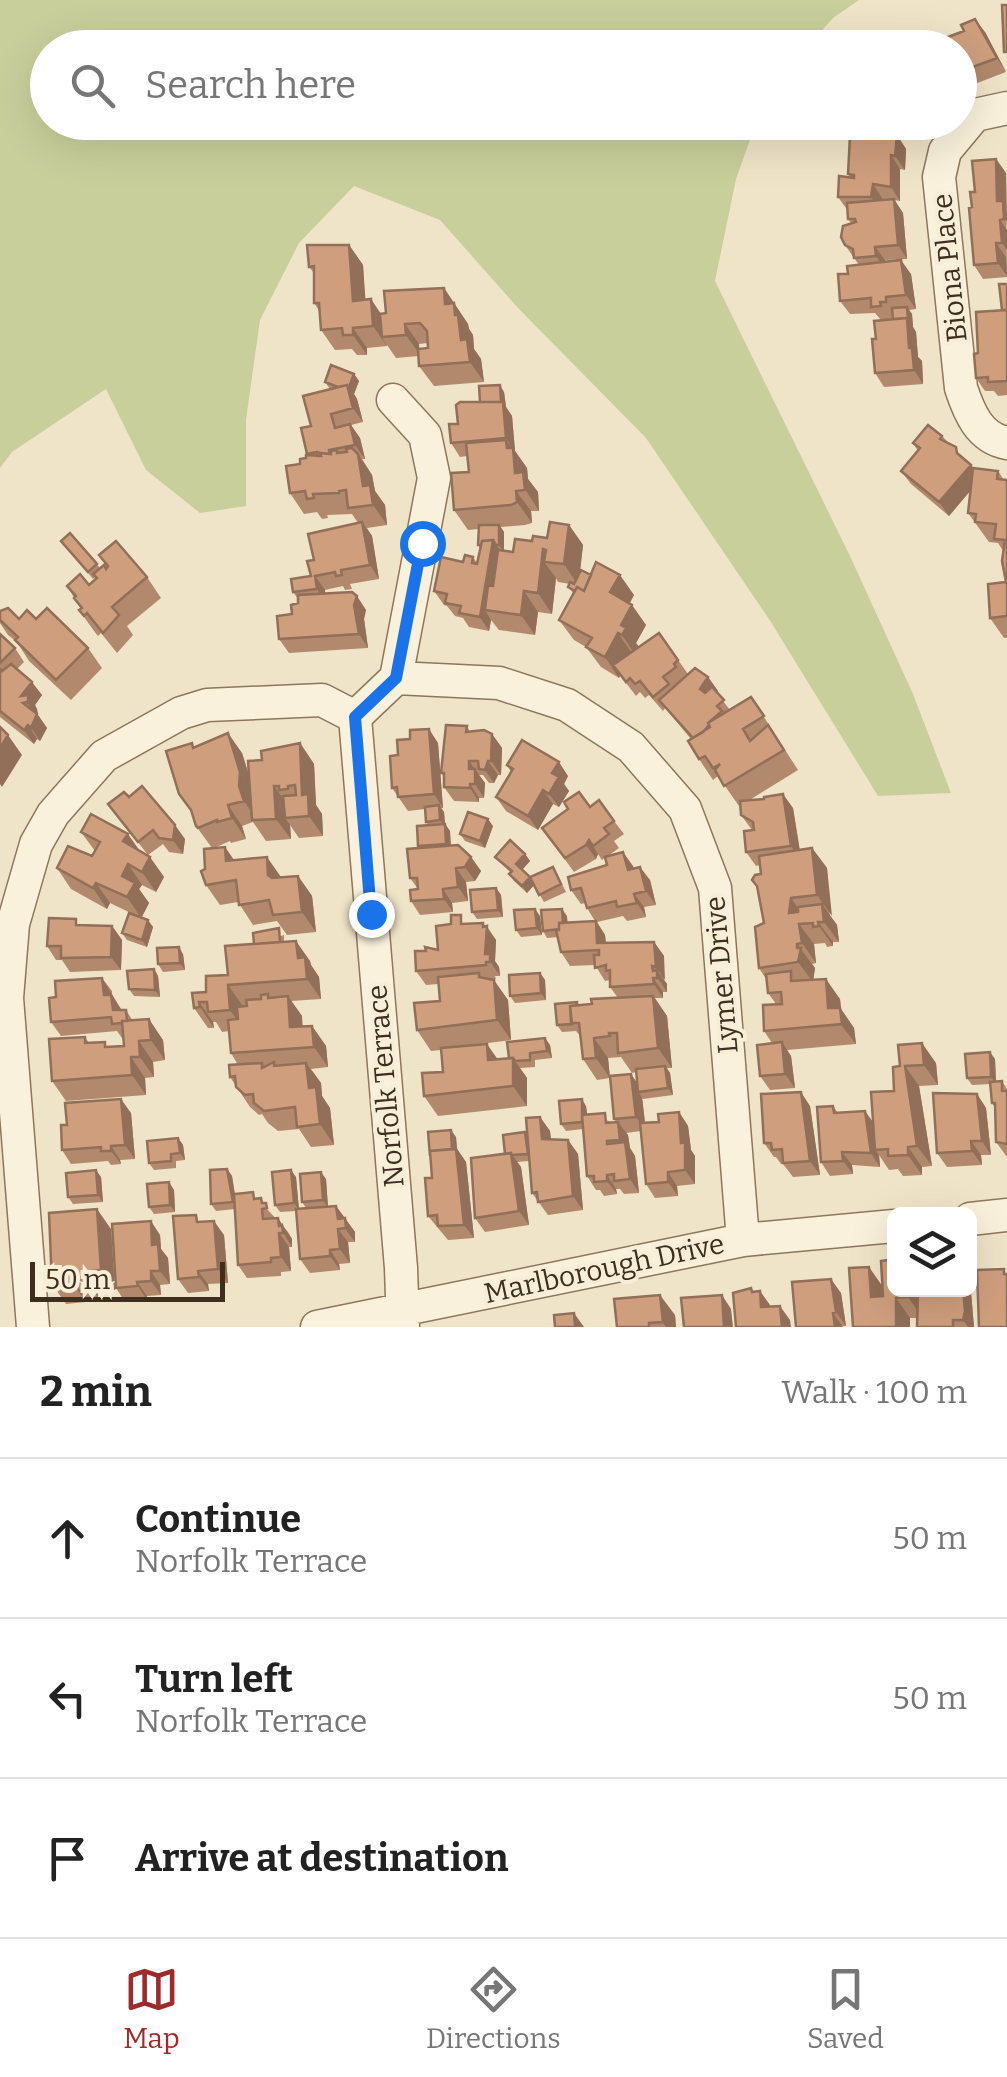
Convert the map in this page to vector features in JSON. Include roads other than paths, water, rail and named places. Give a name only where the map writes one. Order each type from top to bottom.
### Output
[{"type":"street","name":"Biona Place","points":[[977,115],[1007,108]]},
{"type":"street","name":"Biona Place","points":[[955,140],[945,152],[939,177],[961,388],[970,418],[996,441],[1007,442]]},
{"type":"street","points":[[32,1327],[7,998],[13,924],[36,844],[53,814],[104,756],[182,713],[207,706],[322,700],[355,717],[396,678],[434,478],[425,434],[393,400]]},
{"type":"street","name":"Lymer Drive","points":[[396,678],[499,683],[566,705],[632,747],[685,809],[715,888],[743,1240]]},
{"type":"street","name":"Norfolk Terrace","points":[[355,717],[402,1318]]},
{"type":"street","points":[[977,1217],[1007,1215]]},
{"type":"street","name":"Marlborough Drive","points":[[317,1327],[402,1318],[743,1240],[887,1227]]}]
